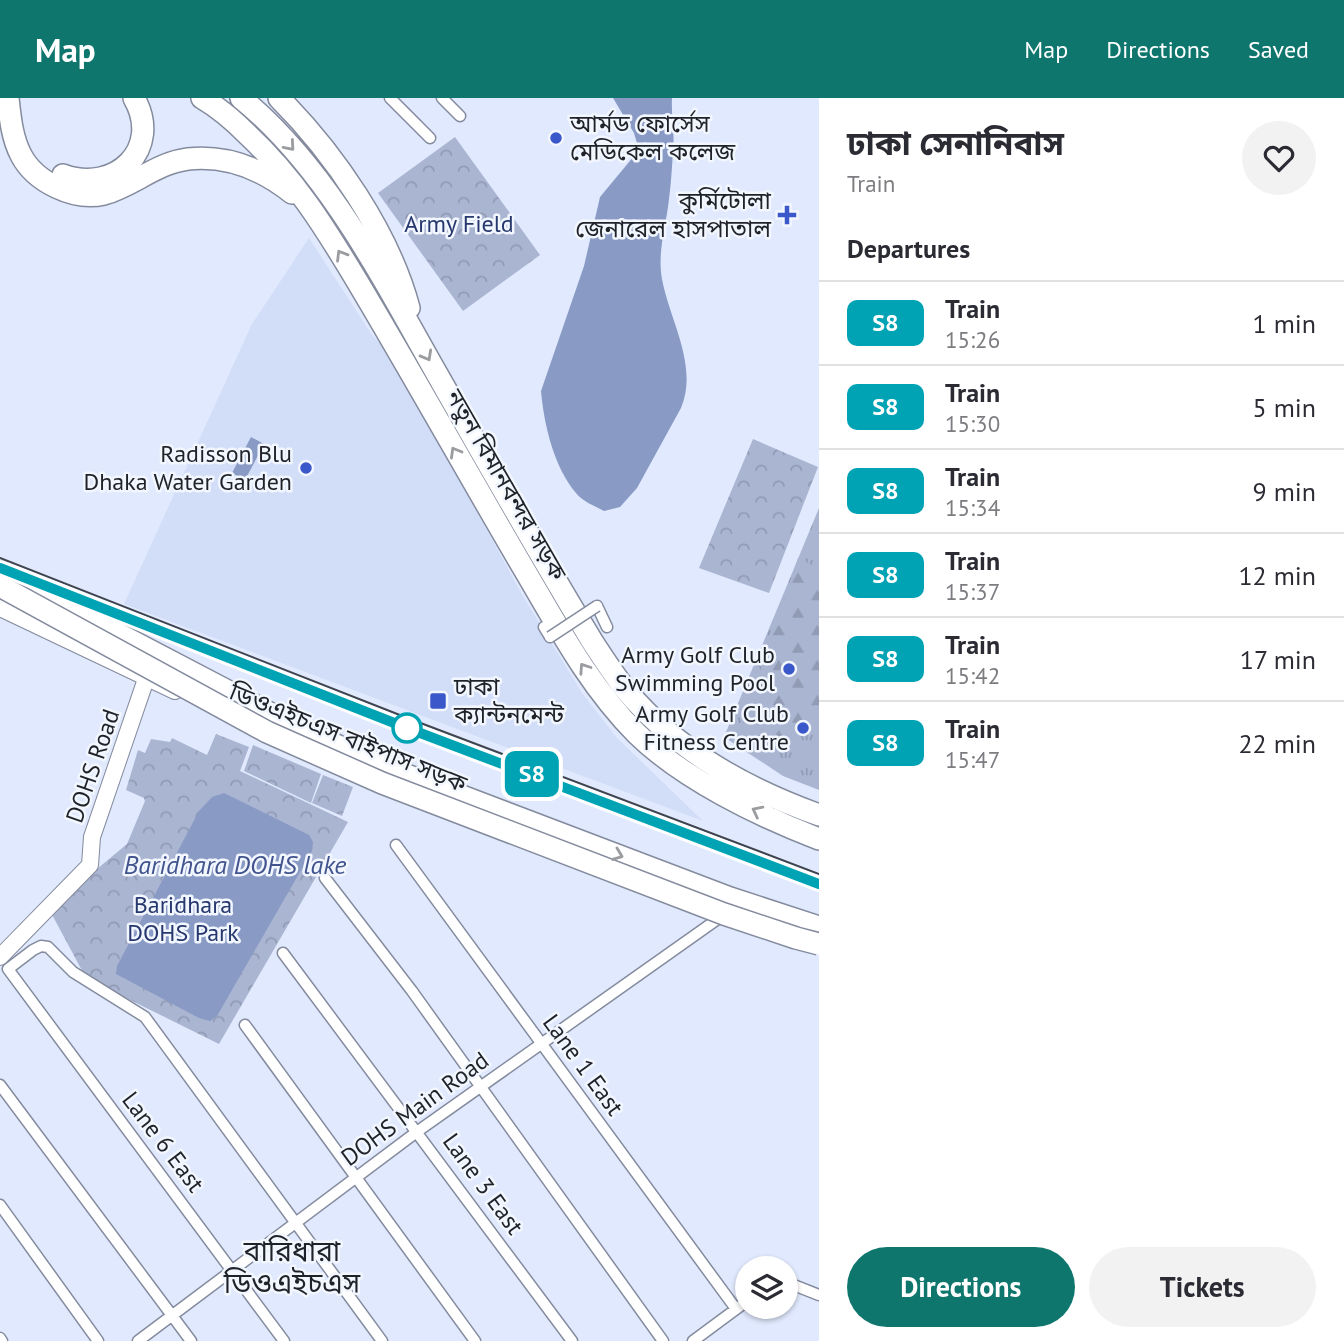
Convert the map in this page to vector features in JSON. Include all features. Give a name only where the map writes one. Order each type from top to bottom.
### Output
[{"type":"highway","points":[[8,98],[13,132],[21,156],[43,180],[67,191],[104,194],[168,164],[186,159],[202,159],[238,163],[264,173],[317,215]]},
{"type":"highway","points":[[21,98],[27,137],[36,153],[59,174],[76,179],[100,178],[121,169],[139,150],[144,125],[134,98]]},
{"type":"highway","name":"নতুন বিমানবন্দর সড়ক","points":[[202,98],[232,119],[269,154],[317,215],[578,659],[606,699],[638,734],[663,755],[713,788],[788,827],[819,839]]},
{"type":"highway","name":"নতুন বিমানবন্দর সড়ক","points":[[241,98],[263,116],[322,183],[412,330],[592,641],[625,689],[668,732],[733,778],[819,815]]},
{"type":"highway","points":[[279,98],[331,158],[382,240],[404,288],[412,330]]},
{"type":"highway","points":[[481,496],[500,485]]},
{"type":"highway","points":[[0,572],[288,723],[388,768],[730,898],[819,927]]},
{"type":"highway","points":[[0,586],[268,732],[383,783],[724,914],[819,944]]},
{"type":"highway","points":[[796,938],[819,951]]},
{"type":"street","points":[[390,98],[430,138]]},
{"type":"street","points":[[442,98],[460,116]]},
{"type":"street","points":[[547,632],[597,606],[607,627]]},
{"type":"street","name":"ডিওএইচএস বাইপাস সড়ক","points":[[0,608],[146,679],[722,916],[819,944]]},
{"type":"street","name":"DOHS Road","points":[[4,963],[90,865],[92,836],[146,679]]},
{"type":"street","name":"Lane 1 East","points":[[396,845],[735,1308]]},
{"type":"street","points":[[325,878],[412,991],[663,1341]]},
{"type":"street","name":"DOHS Main Road","points":[[138,1341],[418,1131],[722,916]]},
{"type":"street","points":[[4,963],[41,946],[48,947],[73,972],[145,1017],[382,1341]]},
{"type":"street","name":"Lane 3 East","points":[[283,953],[572,1341]]},
{"type":"street","name":"Lane 6 East","points":[[4,963],[284,1341]]},
{"type":"street","points":[[244,1025],[475,1341]]},
{"type":"street","points":[[0,1085],[191,1341]]},
{"type":"street","points":[[0,1205],[98,1341]]},
{"type":"street","points":[[798,1287],[819,1295]]},
{"type":"street","points":[[693,1341],[735,1310]]},
{"type":"shaded area","points":[[309,238],[372,335],[415,379],[450,462],[521,593],[582,693],[617,738],[703,821],[124,604],[252,324]]},
{"type":"green space","name":"Army Field","points":[[455,137],[540,255],[463,311],[378,193]]},
{"type":"green space","points":[[753,439],[818,467],[769,593],[699,568]]},
{"type":"green space","points":[[819,508],[819,790],[783,776],[724,737]]},
{"type":"green space","points":[[798,558],[816,567],[819,572],[819,719],[795,741],[789,751],[743,722]]},
{"type":"green space","name":"Baridhara DOHS Park","points":[[216,734],[249,747],[240,771],[348,822],[219,1044],[86,978],[49,909],[127,844],[145,801],[126,790],[138,750],[145,753],[151,739],[170,742],[172,738],[207,755]]},
{"type":"green space","points":[[253,745],[321,774],[311,803],[244,771]]},
{"type":"green space","points":[[323,775],[353,787],[342,816],[312,803]]},
{"type":"water","points":[[613,98],[672,98],[674,138],[661,273],[682,346],[687,377],[681,408],[637,488],[620,507],[604,511],[579,496],[568,483],[556,458],[548,431],[541,391],[584,266],[600,197],[639,150],[634,133]]},
{"type":"water","points":[[251,437],[264,444],[245,480],[232,473]]},
{"type":"water","name":"Baridhara DOHS lake","points":[[224,793],[309,835],[313,842],[312,851],[217,1016],[210,1021],[199,1018],[116,974],[117,966],[199,811],[212,797]]},
{"type":"tram line","points":[[0,558],[410,719],[819,874]]},
{"type":"railway","points":[[0,568],[407,728],[819,884]]},
{"type":"train","name":"S8","points":[[0,568],[407,728],[722,845],[819,884]]},
{"type":"place","name":"আর্মড ফোর্সেস মেডিকেল কলেজ","points":[[556,138]]},
{"type":"place","name":"কুর্মিটোলা জেনারেল হাসপাতাল","points":[[787,215]]},
{"type":"place","name":"Radisson Blu Dhaka Water Garden","points":[[306,468]]},
{"type":"place","name":"Army Golf Club Swimming Pool","points":[[789,669]]},
{"type":"place","name":"ঢাকা ক্যান্টনমেন্ট","points":[[438,701]]},
{"type":"place","name":"Army Golf Club Fitness Centre","points":[[803,728]]},
{"type":"district","name":"বারিধারা ডিওএইচএস","points":[[292,1267]]}]
